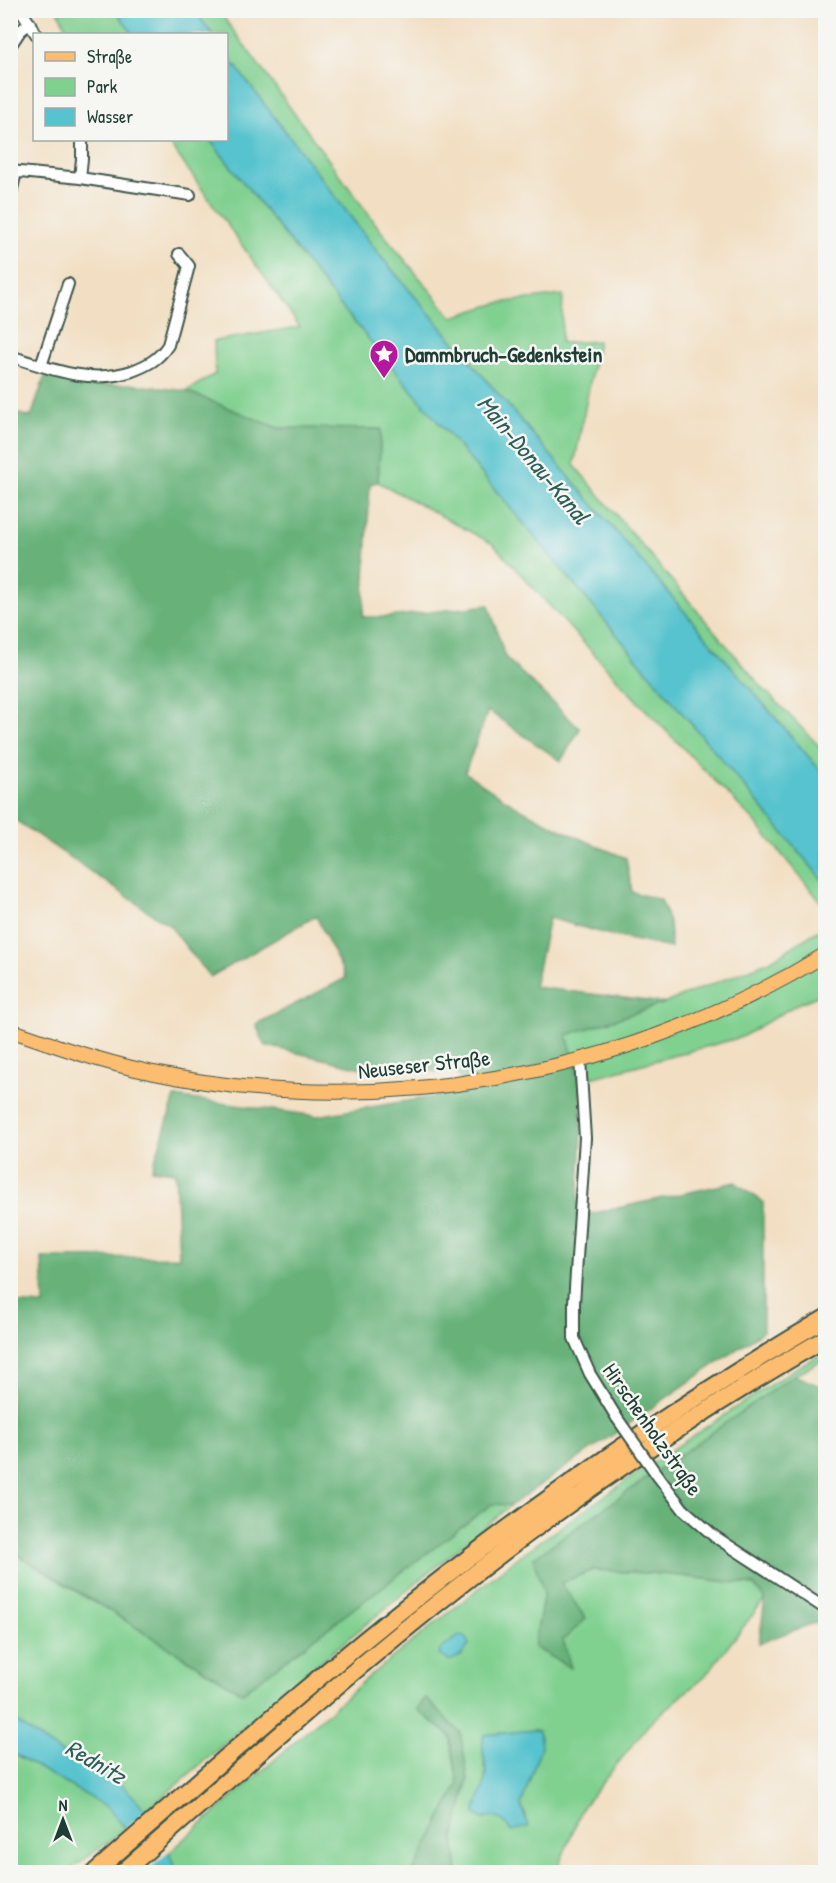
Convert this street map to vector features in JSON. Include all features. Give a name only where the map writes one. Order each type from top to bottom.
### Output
[{"type":"highway","points":[[95,1872],[355,1648],[520,1519],[673,1413],[825,1317]]},
{"type":"highway","points":[[123,1872],[387,1645],[526,1535],[652,1447],[825,1338]]},
{"type":"main road","name":"Neuseser Straße","points":[[10,1030],[76,1053],[151,1072],[213,1083],[301,1091],[378,1092],[447,1086],[505,1077],[580,1059],[638,1041],[696,1020],[748,997],[825,954]]},
{"type":"street","points":[[21,10],[36,33]]},
{"type":"street","points":[[10,46],[20,31],[30,22]]},
{"type":"street","points":[[80,178],[82,141]]},
{"type":"street","points":[[10,197],[13,172],[80,178],[190,195]]},
{"type":"street","points":[[10,356],[85,377],[105,377],[147,365],[161,356],[168,345],[189,266],[179,254]]},
{"type":"street","points":[[40,366],[68,284]]},
{"type":"street","name":"Hirschenholzstraße","points":[[580,1059],[585,1138],[574,1303],[574,1338],[590,1374],[617,1418],[683,1509],[714,1536],[825,1609]]},
{"type":"green space","points":[[58,11],[116,11],[132,33],[93,32],[69,33]]},
{"type":"green space","points":[[195,11],[219,11],[381,231],[452,317],[498,303],[563,295],[561,343],[598,341],[574,465],[761,686],[825,752],[825,776],[382,258],[239,73],[228,56],[228,33],[211,33]]},
{"type":"green space","points":[[168,141],[211,141],[336,300],[825,883],[825,907],[755,822],[639,703],[493,544],[378,482],[381,429],[278,428],[186,391],[215,374],[214,341],[300,327]]},
{"type":"green space","points":[[45,376],[88,386],[130,384],[186,391],[278,428],[381,429],[378,482],[370,484],[363,617],[388,617],[489,605],[505,657],[580,729],[561,761],[488,711],[465,772],[503,798],[542,820],[626,858],[632,892],[661,900],[669,923],[671,948],[614,936],[549,918],[534,987],[665,1003],[567,1035],[580,1081],[582,1137],[577,1217],[735,1182],[763,1202],[763,1331],[511,1505],[492,1504],[242,1693],[11,1550],[11,1303],[44,1305],[42,1258],[179,1257],[175,1172],[152,1169],[175,1097],[317,1116],[467,1091],[455,1071],[374,1071],[264,1045],[256,1024],[346,978],[316,916],[210,977],[170,926],[11,817],[11,412],[31,417]]},
{"type":"green space","points":[[825,926],[825,993],[797,1004],[742,1037],[580,1081],[566,1035],[665,1003],[770,961]]},
{"type":"green space","points":[[825,1352],[825,1359],[794,1375],[534,1558],[544,1593],[534,1647],[570,1667],[563,1640],[561,1583],[593,1570],[664,1574],[754,1585],[765,1599],[705,1676],[649,1724],[583,1807],[556,1872],[458,1872],[454,1838],[468,1779],[460,1732],[425,1698],[417,1709],[450,1736],[458,1785],[413,1872],[176,1872],[170,1852],[373,1673],[522,1554],[646,1467],[791,1371]],"holes":[[[539,1731],[521,1805],[526,1816],[503,1819],[494,1816],[483,1819],[476,1808],[485,1780],[484,1735]]]},
{"type":"green space","points":[[794,1375],[825,1388],[825,1619],[759,1643],[765,1599],[754,1585],[664,1574],[593,1570],[561,1583],[586,1619],[563,1640],[571,1668],[534,1647],[544,1593],[533,1558]]},
{"type":"green space","points":[[492,1504],[511,1505],[296,1682],[145,1812],[130,1793],[100,1773],[52,1747],[11,1716],[10,1550],[96,1604]]},
{"type":"green space","points":[[425,1698],[460,1732],[468,1779],[454,1838],[458,1872],[413,1872],[458,1785],[450,1736],[417,1709]]},
{"type":"green space","points":[[11,1752],[107,1807],[126,1829],[67,1872],[11,1872]]},
{"type":"water","points":[[116,11],[195,11],[211,33],[132,33]]},
{"type":"water","name":"Main-Donau-Kanal","points":[[228,56],[382,258],[825,776],[825,883],[336,300],[211,141],[228,141]]},
{"type":"water","points":[[459,1636],[466,1638],[469,1645],[461,1656],[449,1661],[439,1655],[441,1649]]},
{"type":"water","points":[[10,1716],[45,1742],[116,1781],[130,1793],[154,1824],[167,1848],[176,1872],[151,1872],[126,1829],[107,1807],[11,1752]]},
{"type":"water","points":[[539,1731],[541,1747],[521,1805],[528,1827],[511,1831],[500,1819],[483,1819],[475,1814],[486,1778],[484,1735]]},
{"type":"pier","points":[[147,1810],[172,1849],[147,1871],[124,1830]]},
{"type":"waterway","points":[[10,1855],[24,1872]]},
{"type":"place","name":"Dammbruch-Gedenkstein","points":[[384,380]]},
{"type":"water label","name":"Rednitz","points":[[96,1761]]}]
